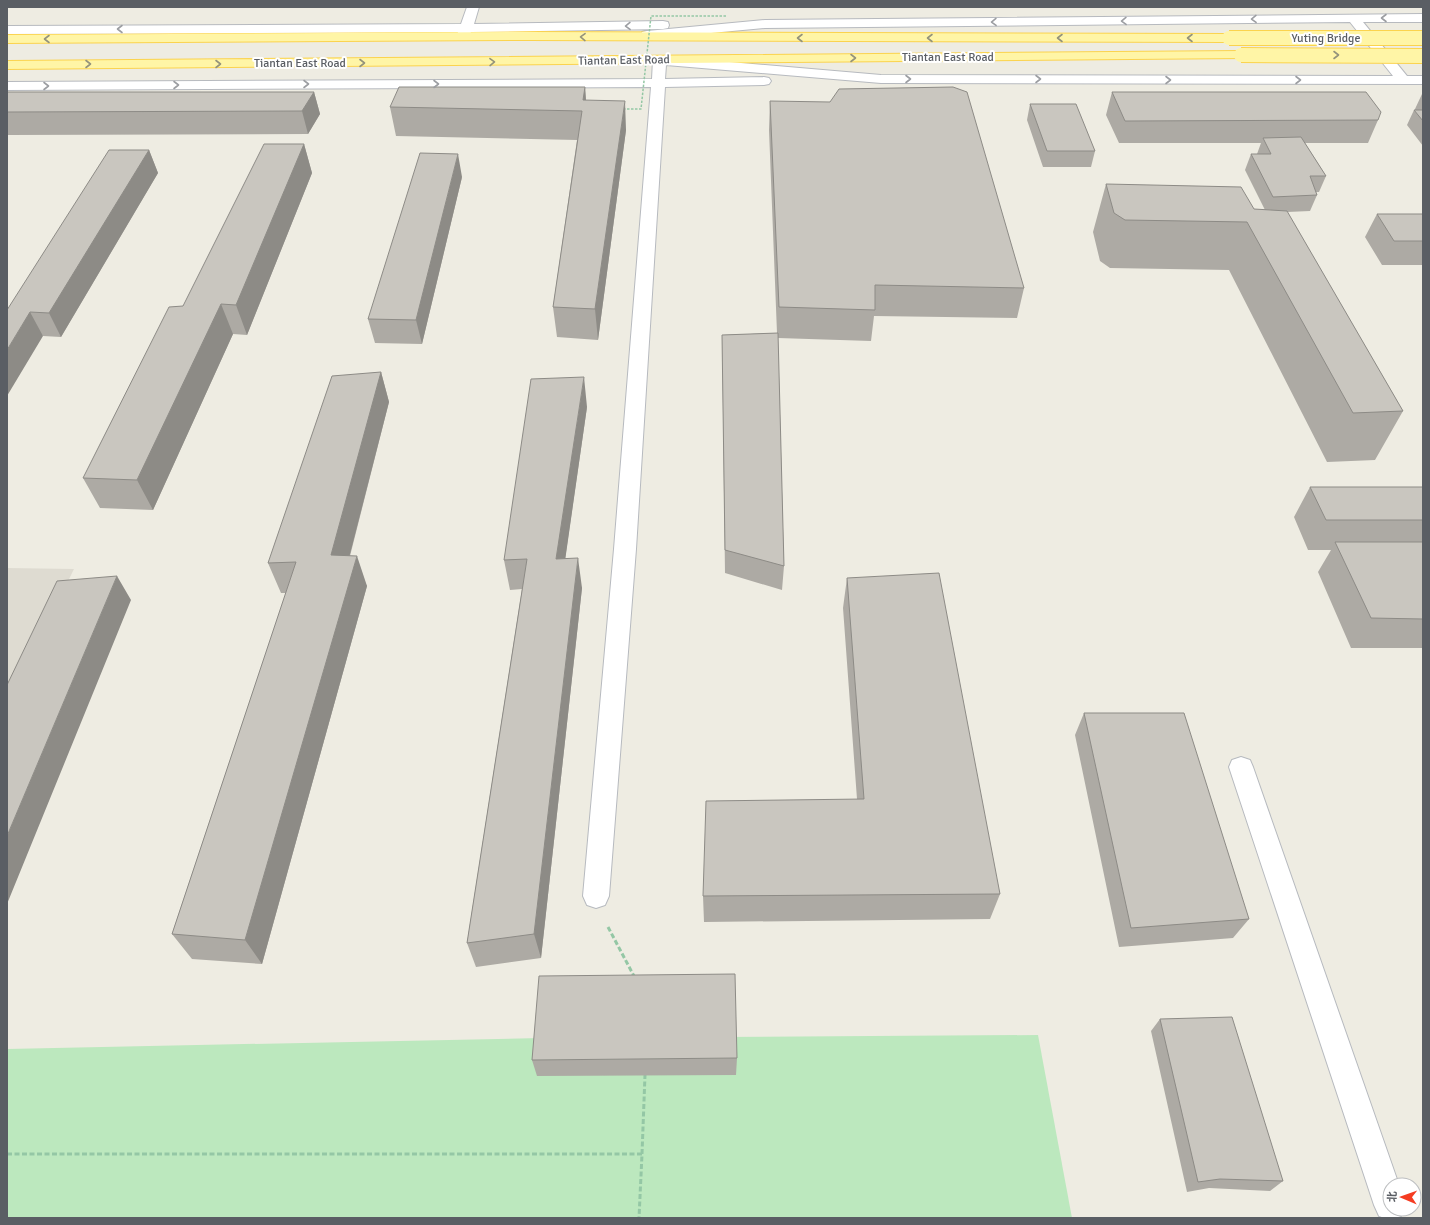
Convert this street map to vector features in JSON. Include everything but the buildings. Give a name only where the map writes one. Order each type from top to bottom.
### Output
[{"type":"main road","name":"Tiantan East Road","points":[[7,39],[464,32],[622,38],[1229,38]]},
{"type":"main road","name":"Yuting Bridge","points":[[1229,38],[1423,38]]},
{"type":"main road","name":"Tiantan East Road","points":[[7,65],[1241,55]]},
{"type":"main road","name":"Yuting Bridge","points":[[1241,55],[1423,56]]},
{"type":"street","points":[[464,32],[473,7]]},
{"type":"street","points":[[1353,18],[1403,80]]},
{"type":"street","points":[[7,30],[464,32],[765,24],[1423,18]]},
{"type":"street","points":[[622,38],[765,24]]},
{"type":"street","points":[[596,896],[624,557],[660,60],[880,79]]},
{"type":"street","points":[[7,86],[658,83],[880,79],[1423,80]]},
{"type":"street","points":[[1241,767],[1382,1181]]},
{"type":"path","points":[[618,109],[641,109],[650,16],[726,16]]},
{"type":"path","points":[[596,896],[597,906],[636,980]]},
{"type":"path","points":[[639,1218],[644,1075]]},
{"type":"path","points":[[7,1154],[642,1154]]},
{"type":"shaded area","points":[[7,568],[74,569],[7,705]]},
{"type":"green space","points":[[1038,1035],[1072,1218],[7,1218],[7,1049],[541,1038]]}]
